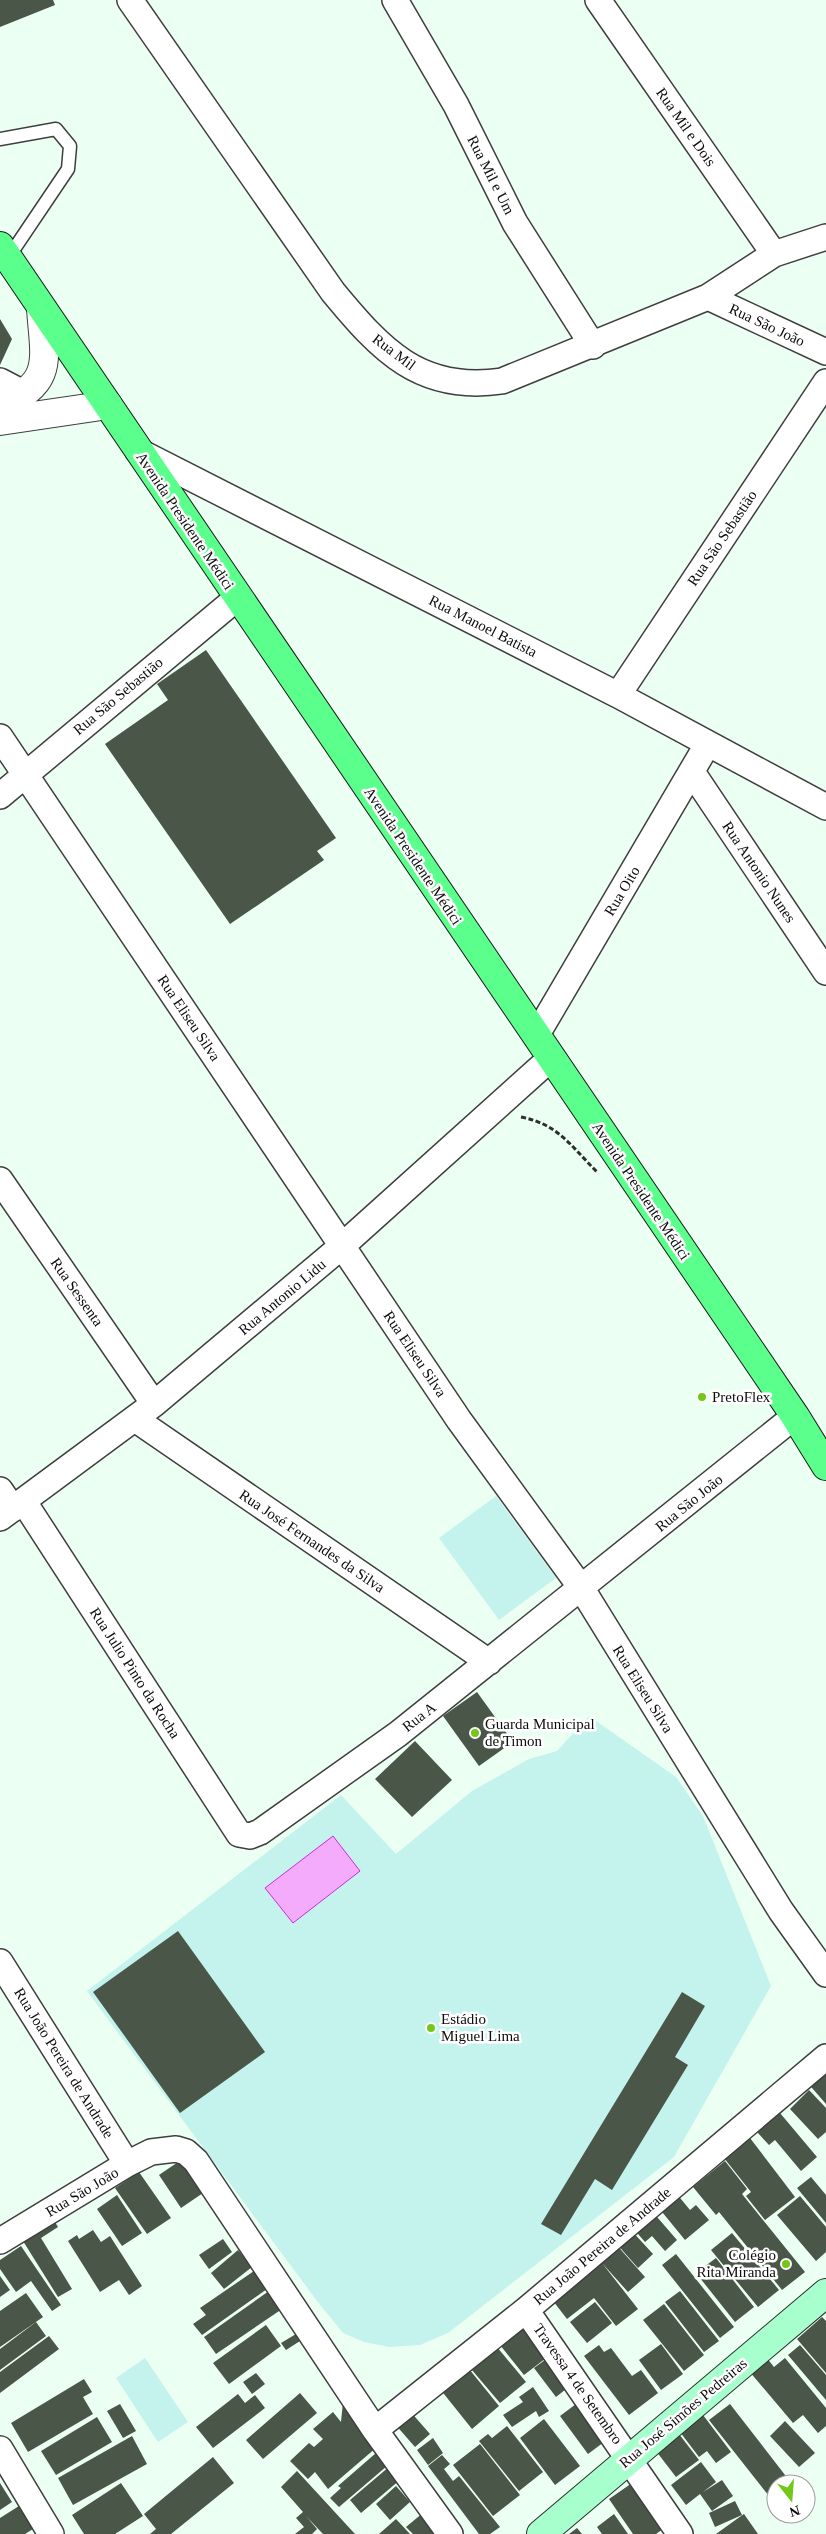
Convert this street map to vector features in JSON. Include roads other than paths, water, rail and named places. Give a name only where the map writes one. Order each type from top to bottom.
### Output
[{"type":"main road","name":"Avenida Presidente Médici","points":[[4,252],[237,598],[795,1416],[826,1466]]},
{"type":"main road","name":"Rua José Simões Pedreiras","points":[[541,2534],[826,2293]]},
{"type":"street","name":"Rua Mil","points":[[130,0],[333,292],[360,325],[411,368],[444,381],[476,385],[502,381],[593,346],[708,297],[774,254],[826,237]]},
{"type":"street","name":"Rua Mil e Um","points":[[394,0],[456,105],[515,223],[593,346]]},
{"type":"street","name":"Rua Mil e Dois","points":[[598,0],[774,254]]},
{"type":"street","name":"Rua São João","points":[[708,297],[826,352]]},
{"type":"street","points":[[8,393],[36,383],[43,373],[41,308]]},
{"type":"street","name":"Rua São Sebastião","points":[[618,695],[826,382]]},
{"type":"street","points":[[0,421],[108,405]]},
{"type":"street","name":"Rua Manoel Batista","points":[[138,451],[618,695],[707,744],[825,805]]},
{"type":"street","name":"Rua São Sebastião","points":[[0,796],[237,598]]},
{"type":"street","name":"Rua Eliseu Silva","points":[[0,737],[460,1420],[582,1589],[780,1911],[826,1974]]},
{"type":"street","name":"Rua Oito","points":[[543,1047],[707,744]]},
{"type":"street","name":"Rua Antonio Nunes","points":[[692,772],[826,972]]},
{"type":"street","name":"Rua Antonio Lidu","points":[[9,1505],[135,1419],[342,1246],[488,1113],[543,1047]]},
{"type":"street","name":"Rua Sessenta","points":[[0,1180],[154,1404]]},
{"type":"street","name":"Rua São João","points":[[582,1589],[795,1416]]},
{"type":"street","name":"Rua José Fernandes da Silva","points":[[135,1419],[489,1662]]},
{"type":"street","name":"Rua Julio Pinto da Rocha","points":[[9,1505],[239,1834],[250,1836]]},
{"type":"street","name":"Rua A","points":[[250,1836],[260,1832],[398,1734],[582,1589]]},
{"type":"street","name":"Rua João Pereira de Andrade","points":[[0,1962],[127,2164]]},
{"type":"street","name":"Rua João Pereira de Andrade","points":[[375,2430],[526,2310],[826,2057]]},
{"type":"street","name":"Rua São João","points":[[0,2242],[127,2164],[151,2152],[166,2149],[186,2152],[196,2161],[375,2430]]},
{"type":"street","name":"Travessa 4 de Setembro","points":[[526,2310],[630,2458],[680,2534]]},
{"type":"street","points":[[375,2430],[450,2534]]},
{"type":"street","points":[[0,2449],[51,2534]]},
{"type":"lane","points":[[0,139],[56,129],[70,146],[68,169],[4,252]]},
{"type":"place","name":"PretoFlex","points":[[702,1397]]},
{"type":"place","name":"Guarda Municipal de Timon","points":[[475,1733]]},
{"type":"place","name":"Estádio Miguel Lima","points":[[431,2028]]},
{"type":"place","name":"Colégio Rita Miranda","points":[[786,2264]]}]
